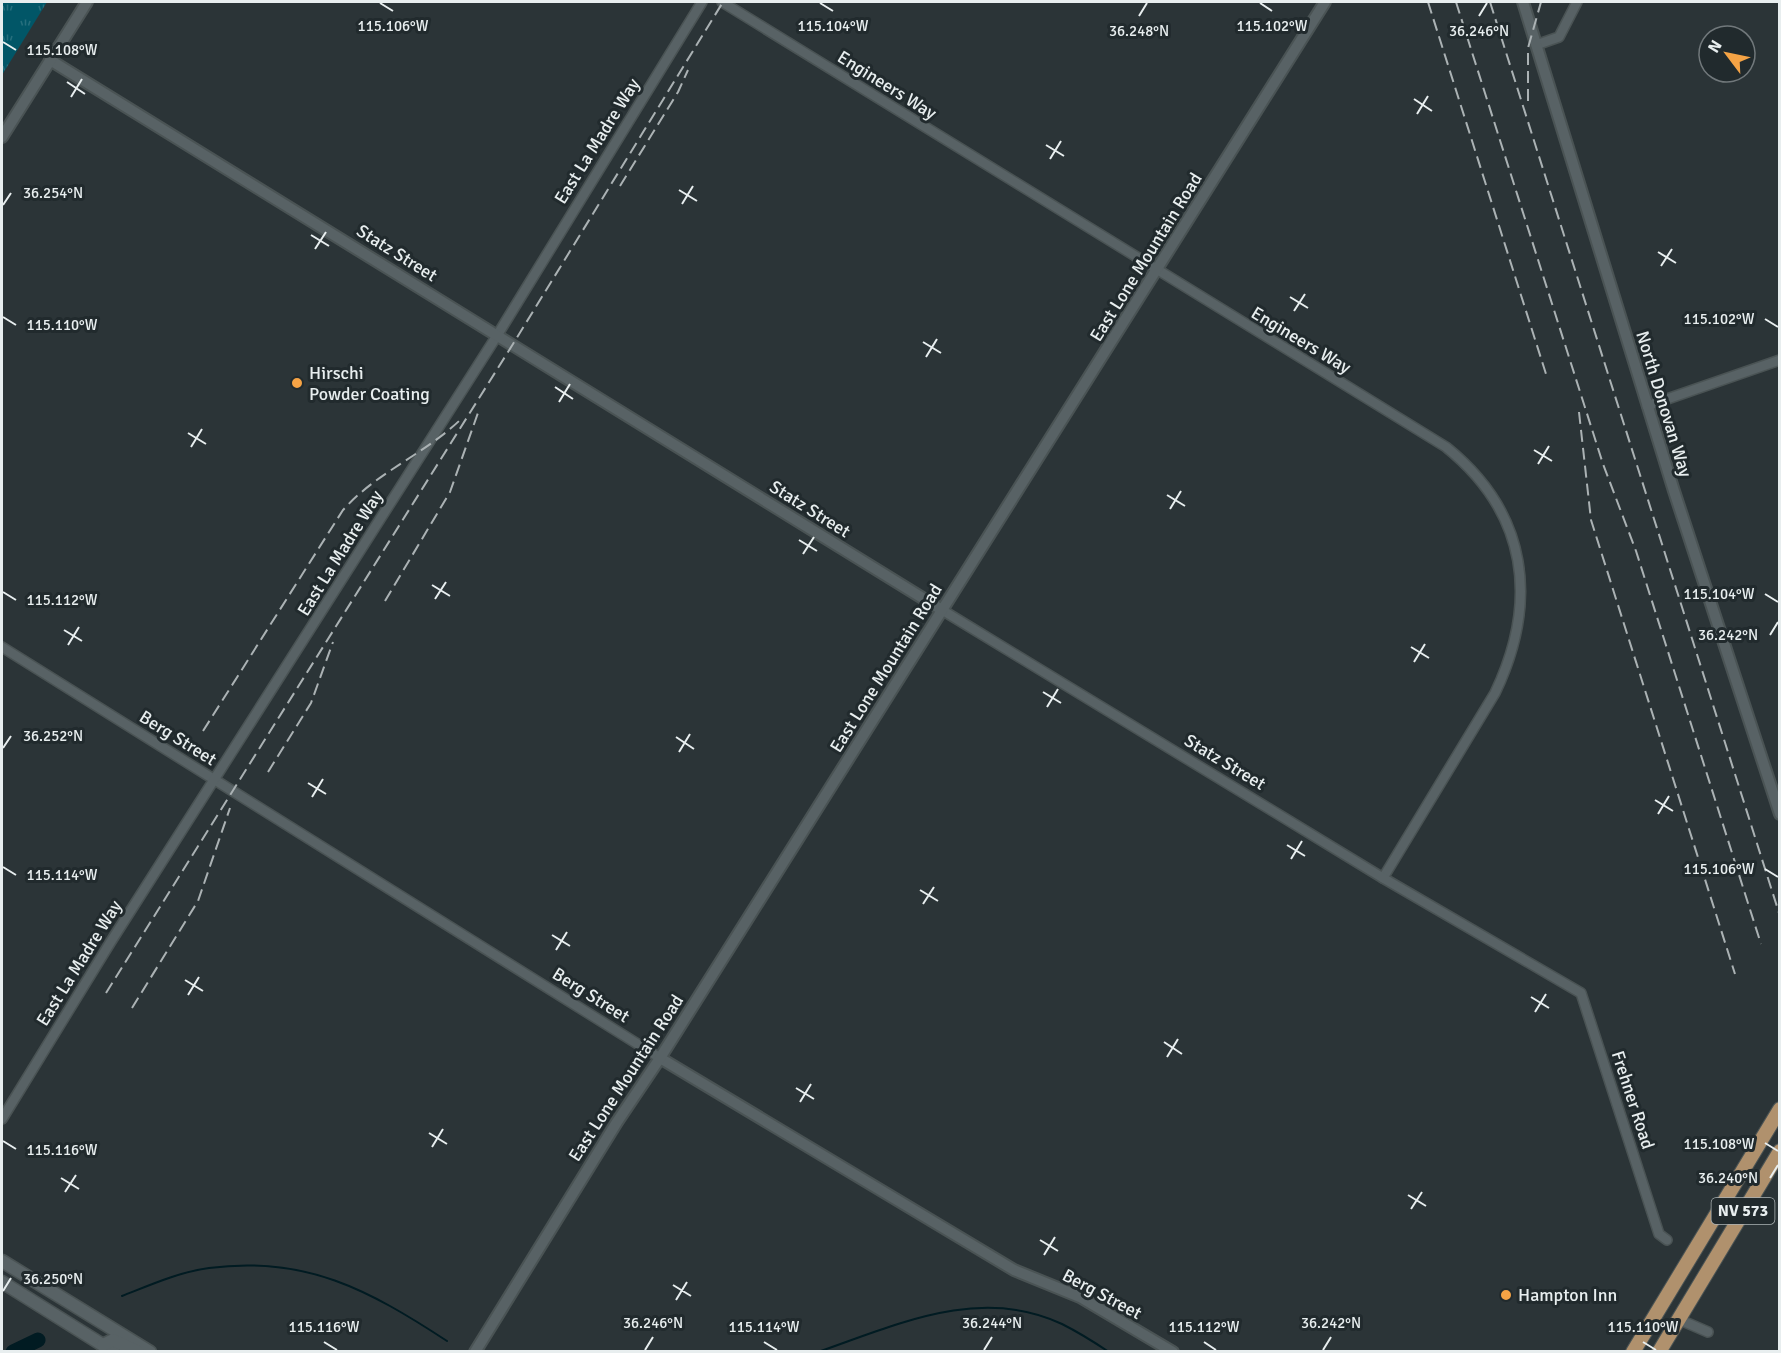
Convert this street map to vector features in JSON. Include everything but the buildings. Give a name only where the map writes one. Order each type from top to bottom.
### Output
[{"type":"main road","name":"NV 573","points":[[1633,1352],[1779,1109]]},
{"type":"main road","name":"NV 573","points":[[1678,1319],[1779,1151]]},
{"type":"main road","points":[[2,1260],[150,1352]]},
{"type":"main road","points":[[2,1282],[105,1349],[113,1340],[138,1352]]},
{"type":"main road","points":[[1659,1352],[1678,1319]]},
{"type":"street","points":[[2,137],[87,2]]},
{"type":"street","name":"East La Madre Way","points":[[2,1119],[115,935],[498,334],[702,2]]},
{"type":"street","name":"Engineers Way","points":[[722,2],[1157,272],[1446,447],[1485,486],[1499,508],[1515,547],[1522,595],[1519,630],[1510,662],[1495,693],[1383,878]]},
{"type":"street","name":"East Lone Mountain Road","points":[[475,1352],[616,1122],[660,1058],[1325,2]]},
{"type":"street","name":"North Donovan Way","points":[[1522,2],[1647,406],[1779,814]]},
{"type":"street","points":[[1536,45],[1559,37],[1577,2]]},
{"type":"street","name":"Statz Street","points":[[51,60],[942,610],[1383,878],[1556,980]]},
{"type":"street","points":[[1647,406],[1779,360]]},
{"type":"street","name":"Berg Street","points":[[2,647],[660,1058],[1007,1266],[1080,1297],[1173,1352]]},
{"type":"street","name":"Frehner Road","points":[[1556,980],[1581,993],[1659,1234],[1667,1240]]},
{"type":"street","points":[[1678,1319],[1708,1332]]},
{"type":"green space","points":[[2,2],[47,2],[2,75]]},
{"type":"waterway","points":[[122,1296],[165,1279],[198,1270],[244,1265],[276,1267],[335,1280],[363,1292],[447,1341]]},
{"type":"waterway","points":[[818,1352],[908,1321],[939,1313],[1000,1308],[1031,1313],[1062,1324],[1109,1352]]},
{"type":"waterway","points":[[13,1352],[38,1340]]},
{"type":"railway","points":[[106,993],[513,344],[723,2]]},
{"type":"railway","points":[[1428,2],[1546,374]]},
{"type":"railway","points":[[1456,2],[1603,464],[1636,551],[1761,944]]},
{"type":"railway","points":[[1490,2],[1780,916]]},
{"type":"railway","points":[[1528,101],[1528,48],[1541,2]]},
{"type":"railway","points":[[620,186],[678,92],[688,70]]},
{"type":"railway","points":[[385,601],[450,492],[479,410]]},
{"type":"railway","points":[[1579,412],[1591,520],[1735,974]]},
{"type":"railway","points":[[203,731],[343,510],[370,485],[459,421]]},
{"type":"railway","points":[[268,772],[311,703],[333,642]]},
{"type":"railway","points":[[132,1008],[198,901],[230,808]]},
{"type":"place","name":"Hirschi Powder Coating","points":[[297,383]]},
{"type":"place","name":"Hampton Inn","points":[[1506,1295]]}]
